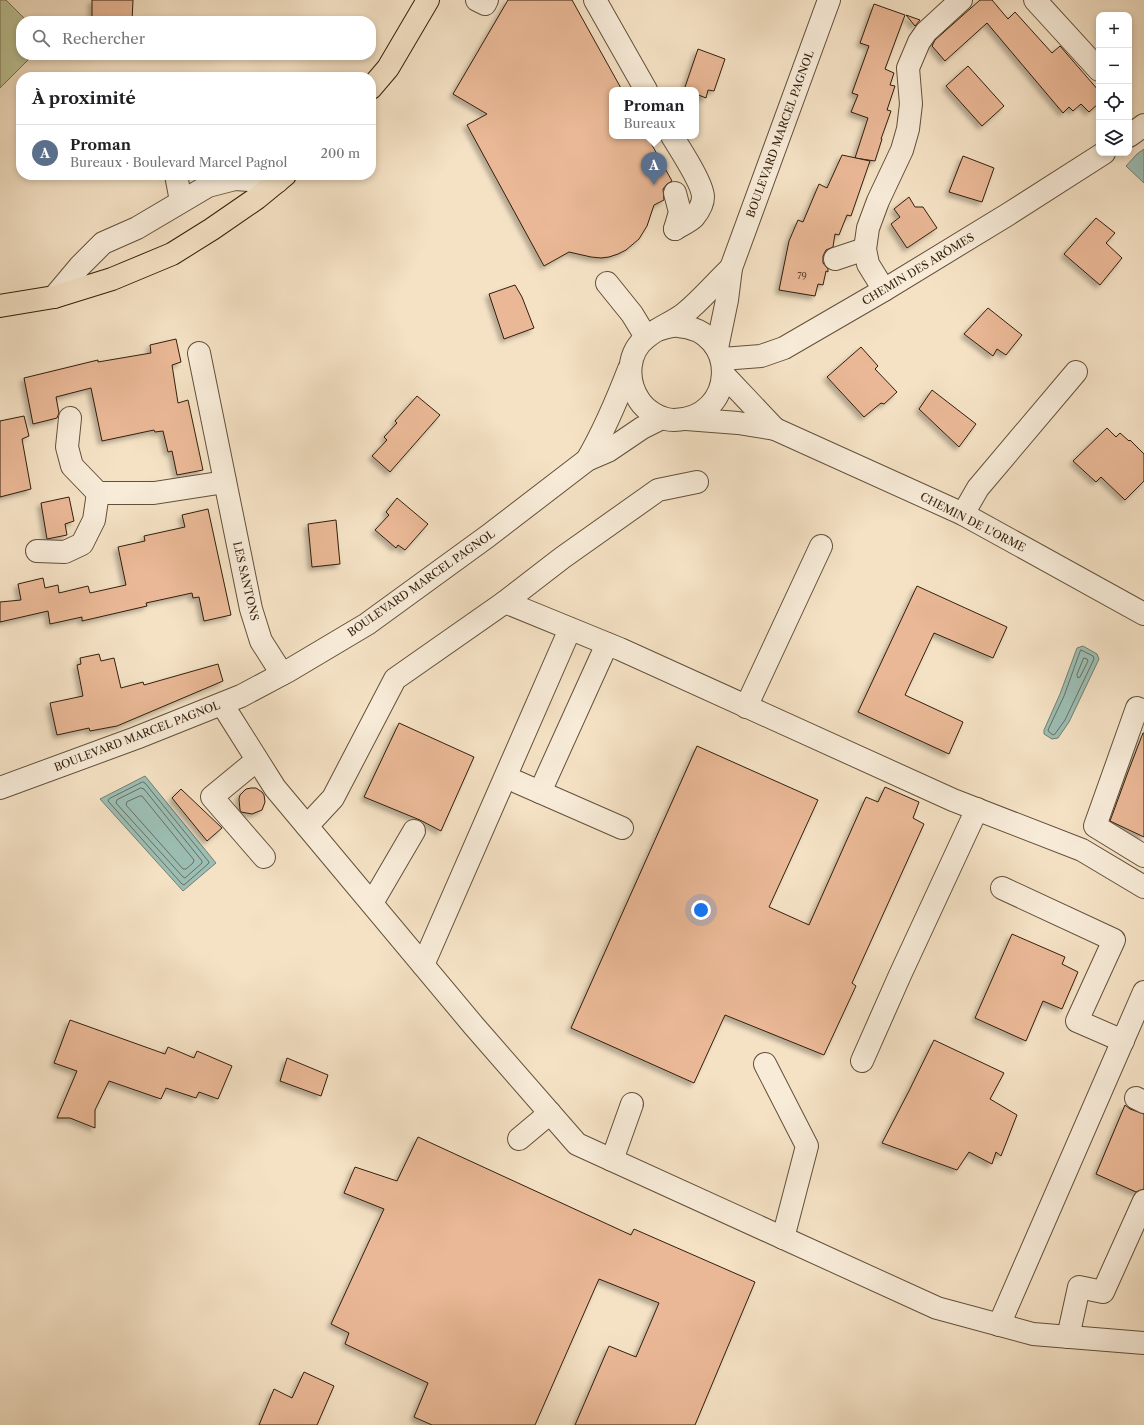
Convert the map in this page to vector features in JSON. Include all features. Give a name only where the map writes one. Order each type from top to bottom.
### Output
[{"type":"main road","points":[[376,82],[388,68],[428,0]]},
{"type":"main road","points":[[0,306],[54,297],[112,279],[172,254],[257,198],[279,180]]},
{"type":"street","points":[[477,0],[485,4],[487,0]]},
{"type":"street","points":[[595,0],[644,87]]},
{"type":"street","points":[[884,290],[868,264],[865,249],[868,228],[878,201],[902,150],[908,129],[911,104],[908,68],[919,42],[926,32],[961,0]]},
{"type":"street","points":[[1035,0],[1096,67]]},
{"type":"street","name":"BOULEVARD MARCEL PAGNOL","points":[[721,361],[726,300],[731,268],[825,1]]},
{"type":"street","points":[[1132,134],[1144,125]]},
{"type":"street","points":[[674,139],[695,176],[703,199],[693,218],[675,229],[680,212],[675,193]]},
{"type":"street","name":"CHEMIN DES ARÔMES","points":[[721,361],[761,356],[784,348],[884,290],[1007,215],[1099,156]]},
{"type":"street","points":[[177,180],[181,201]]},
{"type":"street","points":[[54,297],[80,266],[104,243],[137,228],[208,186],[235,180]]},
{"type":"street","points":[[835,260],[865,249]]},
{"type":"street","name":"BOULEVARD MARCEL PAGNOL","points":[[652,334],[685,313],[731,268]]},
{"type":"street","points":[[607,283],[632,314],[652,334]]},
{"type":"street","points":[[677,326],[694,329],[708,337],[721,361],[721,389],[714,403],[702,413],[686,419],[673,420],[662,418],[650,412],[640,402],[633,391],[630,376],[631,364],[636,349],[652,334],[677,326]]},
{"type":"street","name":"LES SANTONS","points":[[199,353],[251,609],[261,641],[282,674]]},
{"type":"street","name":"CHEMIN DE L'ORME","points":[[721,361],[775,429]]},
{"type":"street","name":"BOULEVARD MARCEL PAGNOL","points":[[587,460],[606,426],[631,364]]},
{"type":"street","points":[[963,514],[978,488],[1076,372]]},
{"type":"street","points":[[70,418],[67,447],[72,466],[98,493],[154,493],[225,482]]},
{"type":"street","name":"BOULEVARD MARCEL PAGNOL","points":[[0,788],[136,738],[222,704],[241,696],[282,674],[367,624],[488,536],[587,460],[608,451],[642,428],[662,418]]},
{"type":"street","name":"CHEMIN DE L'ORME","points":[[686,419],[738,423],[775,429],[963,514],[1144,614]]},
{"type":"street","points":[[307,826],[334,798],[395,678],[504,602],[562,558],[658,490],[697,482]]},
{"type":"street","points":[[37,551],[65,552],[82,544],[94,520],[98,493]]},
{"type":"street","points":[[746,707],[821,546]]},
{"type":"street","points":[[504,602],[606,644],[939,794],[1082,850],[1144,887]]},
{"type":"street","points":[[424,965],[570,629]]},
{"type":"street","points":[[540,792],[606,644]]},
{"type":"street","points":[[222,704],[274,788],[577,1144],[937,1308],[1033,1334],[1144,1343]]},
{"type":"street","points":[[1144,711],[1137,708],[1096,826],[1144,856]]},
{"type":"street","points":[[257,760],[212,797],[264,857]]},
{"type":"street","points":[[518,782],[622,828]]},
{"type":"street","points":[[862,1061],[976,809]]},
{"type":"street","points":[[372,903],[414,831]]},
{"type":"street","points":[[1002,888],[1114,940],[1077,1021],[1132,1033]]},
{"type":"street","points":[[999,1325],[1132,1033],[1144,992]]},
{"type":"street","points":[[765,1064],[807,1146],[783,1238]]},
{"type":"street","points":[[612,1160],[632,1104]]},
{"type":"street","points":[[519,1139],[550,1113]]},
{"type":"street","points":[[1068,1337],[1079,1287],[1103,1292],[1144,1201]]},
{"type":"green space","points":[[0,0],[6,0],[22,16],[16,16],[16,60],[28,60],[0,88]]},
{"type":"water","points":[[1144,149],[1144,183],[1126,166]]},
{"type":"water","points":[[1083,646],[1097,654],[1099,659],[1069,722],[1058,738],[1052,739],[1044,734],[1044,730],[1060,694],[1077,648]]},
{"type":"water","points":[[145,776],[216,863],[183,891],[100,799]]},
{"type":"building","points":[[92,0],[133,0],[132,16],[92,16]]},
{"type":"building","points":[[508,0],[572,0],[620,87],[609,87],[609,139],[649,139],[672,181],[663,189],[664,200],[654,205],[647,226],[639,239],[626,250],[609,257],[601,258],[569,252],[544,266],[467,125],[487,114],[453,94]]},
{"type":"building","points":[[980,0],[992,0],[1008,19],[1015,12],[1052,53],[1060,46],[1096,88],[1096,106],[1089,112],[1081,104],[1073,111],[1069,107],[1063,113],[987,23],[945,61],[932,46],[935,40]]},
{"type":"building","points":[[874,4],[905,15],[885,69],[894,73],[890,85],[895,86],[887,110],[891,111],[875,161],[855,158],[868,118],[851,112],[858,95],[852,93],[869,46],[860,43]]},
{"type":"building","points":[[906,15],[920,20],[915,26]]},
{"type":"building","points":[[698,49],[725,59],[714,91],[708,90],[706,98],[699,95],[699,87],[685,87]]},
{"type":"building","points":[[968,66],[1004,106],[982,126],[946,86]]},
{"type":"building","points":[[842,155],[870,161],[851,216],[847,215],[839,235],[835,234],[833,247],[826,250],[823,256],[823,263],[828,269],[828,272],[826,271],[823,285],[818,284],[815,296],[779,290],[789,241],[798,220],[803,222],[819,184],[827,188]]},
{"type":"building","points":[[963,156],[994,168],[982,202],[949,192]]},
{"type":"building","points":[[909,197],[915,207],[923,207],[937,228],[907,248],[891,224],[900,217],[894,209]]},
{"type":"building","points":[[1096,218],[1115,233],[1106,243],[1122,258],[1100,285],[1064,254]]},
{"type":"building","points":[[515,285],[522,297],[534,328],[504,339],[489,294]]},
{"type":"building","points":[[988,308],[1022,335],[1006,355],[997,349],[993,356],[964,334]]},
{"type":"building","points":[[176,339],[181,362],[172,365],[178,403],[188,400],[203,470],[177,475],[172,451],[168,452],[163,431],[155,432],[154,430],[102,441],[91,388],[56,397],[59,413],[57,418],[33,424],[24,378],[98,360],[98,362],[151,353],[150,345]]},
{"type":"building","points":[[861,347],[878,366],[875,369],[897,392],[884,404],[881,403],[864,417],[827,377]]},
{"type":"building","points":[[932,390],[976,424],[959,447],[919,409]]},
{"type":"building","points":[[417,396],[440,415],[390,472],[372,456],[387,440],[384,437],[397,423],[395,421]]},
{"type":"building","points":[[24,416],[29,436],[22,439],[31,489],[0,497],[0,421]]},
{"type":"building","points":[[1107,428],[1116,437],[1120,433],[1129,441],[1130,440],[1144,454],[1144,481],[1125,500],[1101,477],[1096,482],[1073,461]]},
{"type":"building","points":[[69,497],[74,521],[65,524],[67,535],[47,539],[41,503]]},
{"type":"building","points":[[397,498],[428,524],[405,550],[398,545],[396,548],[375,530],[389,515],[386,512]]},
{"type":"building","points":[[208,509],[231,615],[204,621],[199,597],[193,598],[192,593],[146,603],[147,606],[82,621],[82,617],[50,624],[48,611],[0,622],[0,602],[21,600],[18,584],[43,578],[45,588],[58,585],[59,593],[88,586],[90,593],[126,585],[118,547],[145,541],[144,536],[185,527],[182,515]]},
{"type":"building","points":[[336,520],[340,564],[312,567],[308,524]]},
{"type":"building","points":[[917,586],[1007,627],[993,658],[934,633],[905,695],[963,722],[949,754],[858,712]]},
{"type":"building","points":[[99,654],[101,661],[114,658],[121,688],[143,682],[144,685],[218,664],[223,681],[117,726],[90,731],[89,728],[57,735],[50,703],[83,696],[77,665],[81,664],[80,658]]},
{"type":"building","points":[[399,723],[474,757],[441,831],[420,820],[364,797]]},
{"type":"building","points":[[1144,733],[1144,837],[1110,821]]},
{"type":"building","points":[[697,746],[818,800],[769,907],[809,925],[866,797],[878,802],[885,787],[919,802],[913,818],[924,824],[852,983],[856,986],[824,1055],[725,1015],[694,1083],[571,1028]]},
{"type":"building","points":[[256,788],[262,792],[265,802],[262,810],[252,814],[241,812],[239,799],[240,795],[246,789]]},
{"type":"building","points":[[181,789],[222,828],[207,841],[172,798]]},
{"type":"building","points":[[1012,934],[1065,957],[1062,964],[1078,972],[1062,1009],[1043,1001],[1026,1041],[975,1018]]},
{"type":"building","points":[[70,1020],[165,1054],[168,1047],[194,1058],[197,1051],[232,1066],[218,1099],[199,1092],[196,1098],[166,1088],[161,1099],[109,1081],[95,1110],[95,1128],[70,1118],[57,1118],[77,1071],[54,1063]]},
{"type":"building","points":[[934,1040],[1004,1073],[990,1099],[1017,1115],[1001,1156],[996,1152],[992,1164],[969,1152],[957,1170],[882,1143]]},
{"type":"building","points":[[287,1058],[328,1075],[321,1096],[280,1081]]},
{"type":"building","points":[[1125,1105],[1130,1109],[1144,1114],[1144,1189],[1136,1192],[1096,1174]]},
{"type":"building","points":[[418,1137],[631,1235],[634,1229],[755,1282],[695,1425],[575,1425],[609,1346],[636,1357],[659,1303],[599,1279],[535,1425],[432,1425],[414,1417],[428,1383],[345,1344],[349,1333],[331,1324],[384,1209],[344,1193],[355,1167],[397,1181]]},
{"type":"building","points":[[304,1372],[334,1386],[317,1425],[259,1425],[274,1389],[292,1398]]},
{"type":"place","name":"Proman","points":[[654,185]]}]
